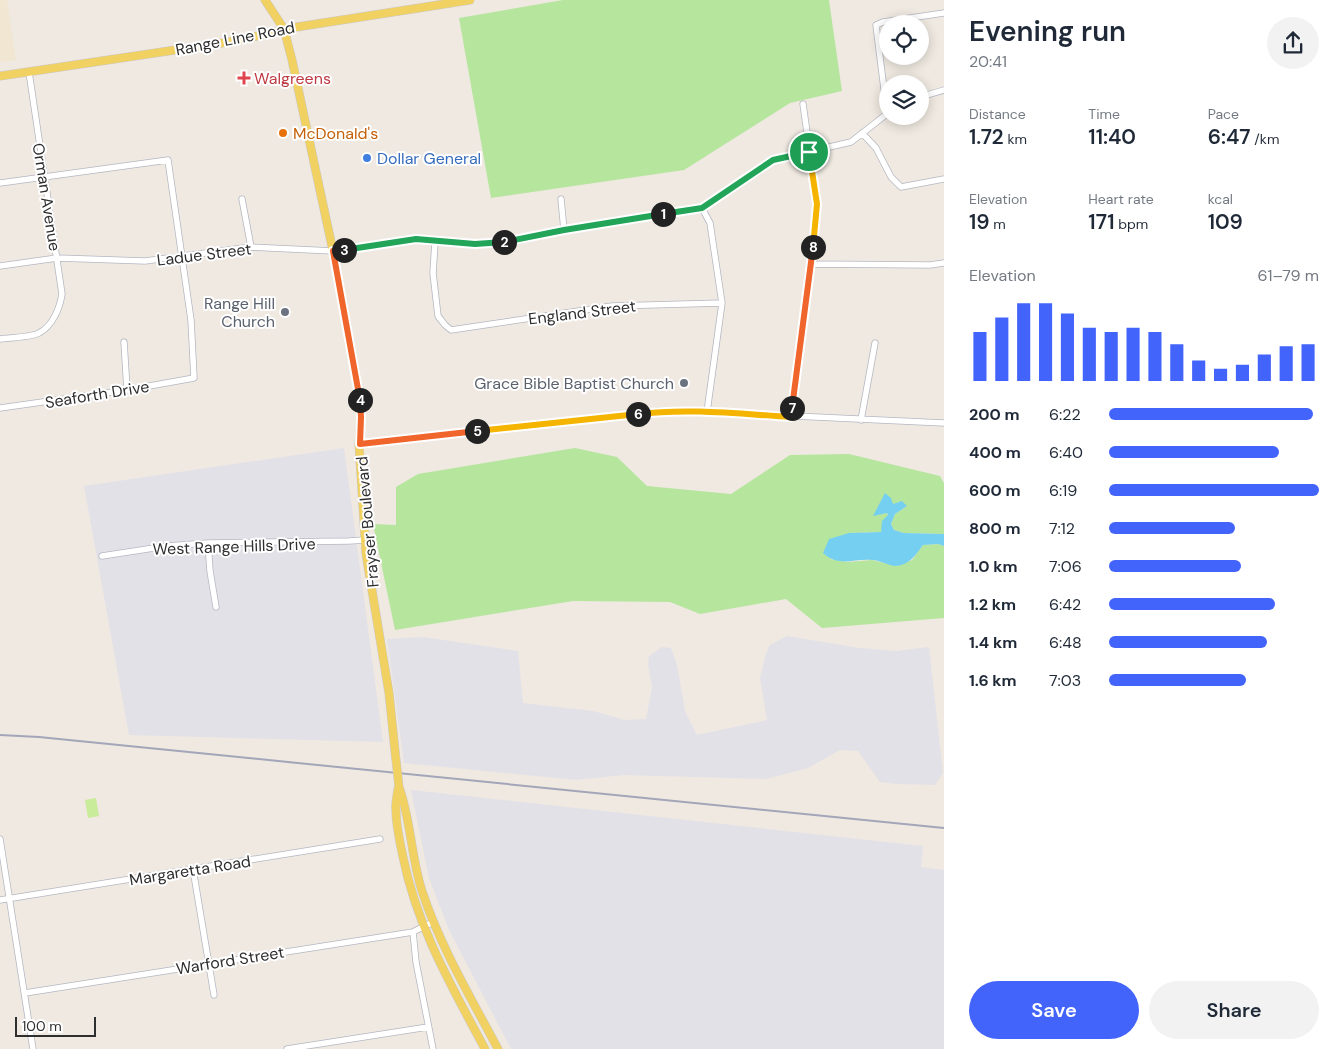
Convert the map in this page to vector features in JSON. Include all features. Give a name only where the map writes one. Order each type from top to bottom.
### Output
[{"type":"main road","name":"Frayser Boulevard","points":[[265,0],[284,29],[333,251],[360,397],[360,444],[365,540],[389,693],[398,787]]},
{"type":"main road","name":"Range Line Road","points":[[0,76],[229,42],[284,29],[470,0]]},
{"type":"main road","points":[[398,787],[405,805],[421,888],[433,922],[447,953],[498,1049]]},
{"type":"main road","points":[[398,787],[396,811],[408,882],[423,927],[437,958],[485,1049]]},
{"type":"street","points":[[882,75],[876,25],[883,22],[944,13]]},
{"type":"street","name":"Orman Avenue","points":[[0,339],[39,333],[52,321],[60,307],[62,294],[29,72]]},
{"type":"street","points":[[929,94],[944,90]]},
{"type":"street","points":[[791,417],[817,204],[803,104]]},
{"type":"street","name":"Ladue Street","points":[[0,266],[56,258],[145,262],[251,247],[333,251],[416,239],[475,244],[511,242],[564,230],[702,208],[773,160],[851,142],[879,119]]},
{"type":"street","points":[[862,133],[876,148],[891,177],[901,187],[944,179]]},
{"type":"street","points":[[0,184],[168,160],[182,257]]},
{"type":"street","points":[[562,199],[564,230]]},
{"type":"street","points":[[242,200],[251,247]]},
{"type":"street","points":[[702,208],[710,223],[722,302],[707,412]]},
{"type":"street","name":"England Street","points":[[435,242],[434,281],[438,316],[444,326],[451,330],[612,306],[722,302]]},
{"type":"street","name":"Seaforth Drive","points":[[0,408],[128,390],[194,378],[191,320],[182,257]]},
{"type":"street","points":[[811,264],[930,265],[944,263]]},
{"type":"street","points":[[124,342],[128,390]]},
{"type":"street","points":[[861,420],[875,343]]},
{"type":"street","points":[[360,444],[659,411],[944,423]]},
{"type":"street","name":"West Range Hills Drive","points":[[102,556],[167,546],[208,543],[350,542],[365,540]]},
{"type":"street","points":[[208,543],[216,608]]},
{"type":"street","points":[[0,839],[33,1049]]},
{"type":"street","name":"Margaretta Road","points":[[0,900],[380,839]]},
{"type":"street","points":[[193,869],[214,995]]},
{"type":"street","name":"Warford Street","points":[[25,993],[413,932],[433,922]]},
{"type":"street","points":[[413,932],[416,962],[433,1049]]},
{"type":"street","points":[[287,1049],[428,1027]]},
{"type":"shaded area","points":[[0,0],[7,0],[16,60],[0,62]]},
{"type":"shaded area","points":[[344,448],[383,742],[129,735],[84,486]]},
{"type":"shaded area","points":[[787,636],[859,648],[896,651],[929,647],[943,773],[935,785],[880,782],[858,751],[840,750],[808,768],[766,779],[623,775],[576,780],[404,763],[387,639],[423,637],[518,651],[523,703],[593,711],[625,720],[646,719],[652,687],[648,665],[649,656],[662,647],[671,648],[677,665],[685,711],[697,735],[767,720],[760,678],[766,653],[770,645]]},
{"type":"shaded area","points":[[411,790],[923,846],[921,867],[944,870],[944,1049],[511,1049],[449,930],[429,878]]},
{"type":"green space","points":[[563,0],[829,0],[842,91],[790,103],[684,170],[491,198],[459,18]]},
{"type":"green space","points":[[575,448],[617,457],[647,486],[731,494],[790,455],[849,454],[940,476],[944,483],[944,534],[904,533],[894,530],[891,524],[895,514],[907,506],[873,515],[887,513],[882,532],[849,533],[830,559],[847,562],[872,560],[896,566],[912,560],[923,545],[938,544],[944,546],[944,618],[822,628],[786,599],[700,614],[670,602],[573,601],[395,630],[373,524],[396,525],[396,487],[418,474]]},
{"type":"green space","points":[[96,798],[99,816],[88,818],[85,800]]},
{"type":"water","points":[[885,493],[891,498],[893,504],[902,501],[907,506],[895,514],[891,524],[894,530],[904,533],[944,534],[944,546],[938,544],[923,545],[908,562],[896,566],[872,560],[835,560],[823,553],[829,539],[849,533],[881,532],[882,521],[888,515],[887,513],[873,516]]},
{"type":"railway","points":[[0,735],[39,737],[944,828]]},
{"type":"place","name":"Walgreens","points":[[244,78]]},
{"type":"place","name":"McDonald's","points":[[283,133]]},
{"type":"place","name":"Dollar General","points":[[367,158]]},
{"type":"place","name":"Range Hill Church","points":[[285,312]]},
{"type":"place","name":"Grace Bible Baptist Church","points":[[684,383]]},
{"type":"route","points":[[809,152],[817,204],[791,417],[659,411],[360,444],[360,397],[333,251],[416,239],[475,244],[511,242],[564,230],[702,208],[773,160],[809,152]]}]
